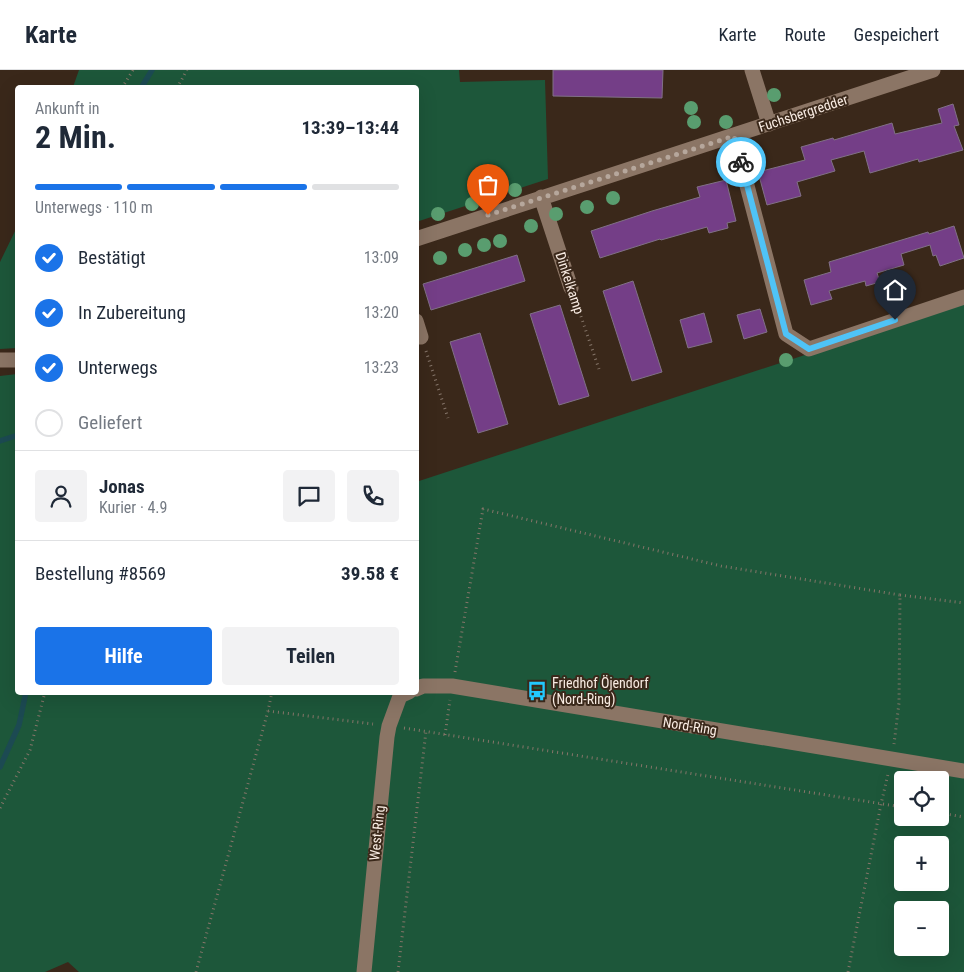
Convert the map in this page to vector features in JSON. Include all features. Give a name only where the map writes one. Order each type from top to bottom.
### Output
[{"type":"street","points":[[752,70],[769,124]]},
{"type":"street","name":"Fuchsbergredder","points":[[419,238],[933,70]]},
{"type":"street","points":[[734,136],[786,334],[809,349],[964,296]]},
{"type":"street","name":"Dinkelkamp","points":[[541,197],[571,288]]},
{"type":"street","points":[[419,330],[421,336]]},
{"type":"street","points":[[0,360],[15,360]]},
{"type":"street","name":"Nord-Ring","points":[[419,688],[423,686],[452,686],[964,771]]},
{"type":"street","name":"West-Ring","points":[[364,972],[387,738],[389,726],[404,695]]},
{"type":"path","points":[[124,85],[133,70]]},
{"type":"path","points":[[179,85],[187,70]]},
{"type":"path","name":"Dinkelkamp","points":[[571,288],[598,369]]},
{"type":"path","points":[[421,336],[448,418]]},
{"type":"path","points":[[445,735],[483,509],[721,566],[900,595],[964,603]]},
{"type":"path","points":[[848,972],[881,804],[892,759],[899,703],[900,595]]},
{"type":"path","points":[[0,808],[30,750],[45,695]]},
{"type":"path","points":[[196,972],[271,695]]},
{"type":"path","points":[[268,711],[426,731],[894,806]]},
{"type":"path","points":[[398,972],[426,731]]},
{"type":"path","points":[[949,814],[964,817]]},
{"type":"green space","points":[[79,70],[459,70],[460,82],[545,80],[548,179],[419,221],[419,85],[74,85]]},
{"type":"green space","points":[[15,231],[15,348],[0,349],[0,262]]},
{"type":"green space","points":[[964,303],[964,972],[79,972],[68,962],[45,972],[0,972],[0,376],[15,374],[15,695],[419,695],[419,481]]},
{"type":"building","points":[[553,70],[663,70],[662,98],[553,96]]},
{"type":"building","points":[[953,104],[959,125],[954,126],[963,150],[919,162],[918,159],[870,173],[864,151],[831,160],[835,171],[797,182],[801,196],[767,205],[758,172],[805,160],[801,147],[833,138],[834,140],[892,123],[895,134],[942,123],[938,109]]},
{"type":"building","points":[[726,180],[736,221],[727,223],[728,228],[709,233],[707,227],[660,239],[600,258],[591,231],[700,197],[697,187]]},
{"type":"building","points":[[954,226],[964,258],[940,266],[936,255],[933,256],[930,245],[901,254],[904,265],[877,273],[880,282],[866,286],[865,281],[829,291],[832,299],[811,305],[804,280],[831,272],[829,262]]},
{"type":"building","points":[[517,255],[525,281],[431,310],[423,284]]},
{"type":"building","points":[[633,281],[662,372],[632,381],[603,291]]},
{"type":"building","points":[[560,305],[589,396],[559,405],[530,314]]},
{"type":"building","points":[[760,309],[767,332],[744,339],[737,315]]},
{"type":"building","points":[[704,313],[712,342],[688,348],[680,320]]},
{"type":"building","points":[[480,333],[508,424],[478,433],[450,342]]},
{"type":"waterway","points":[[143,85],[152,70]]},
{"type":"waterway","points":[[0,441],[15,436]]},
{"type":"waterway","points":[[0,767],[19,725],[25,695]]},
{"type":"way so far","points":[[488,215],[734,136],[741,162]]},
{"type":"place","name":"Friedhof Öjendorf (Nord-Ring)","points":[[537,691]]},
{"type":"route","points":[[741,162],[786,334],[809,349],[895,320]]}]
